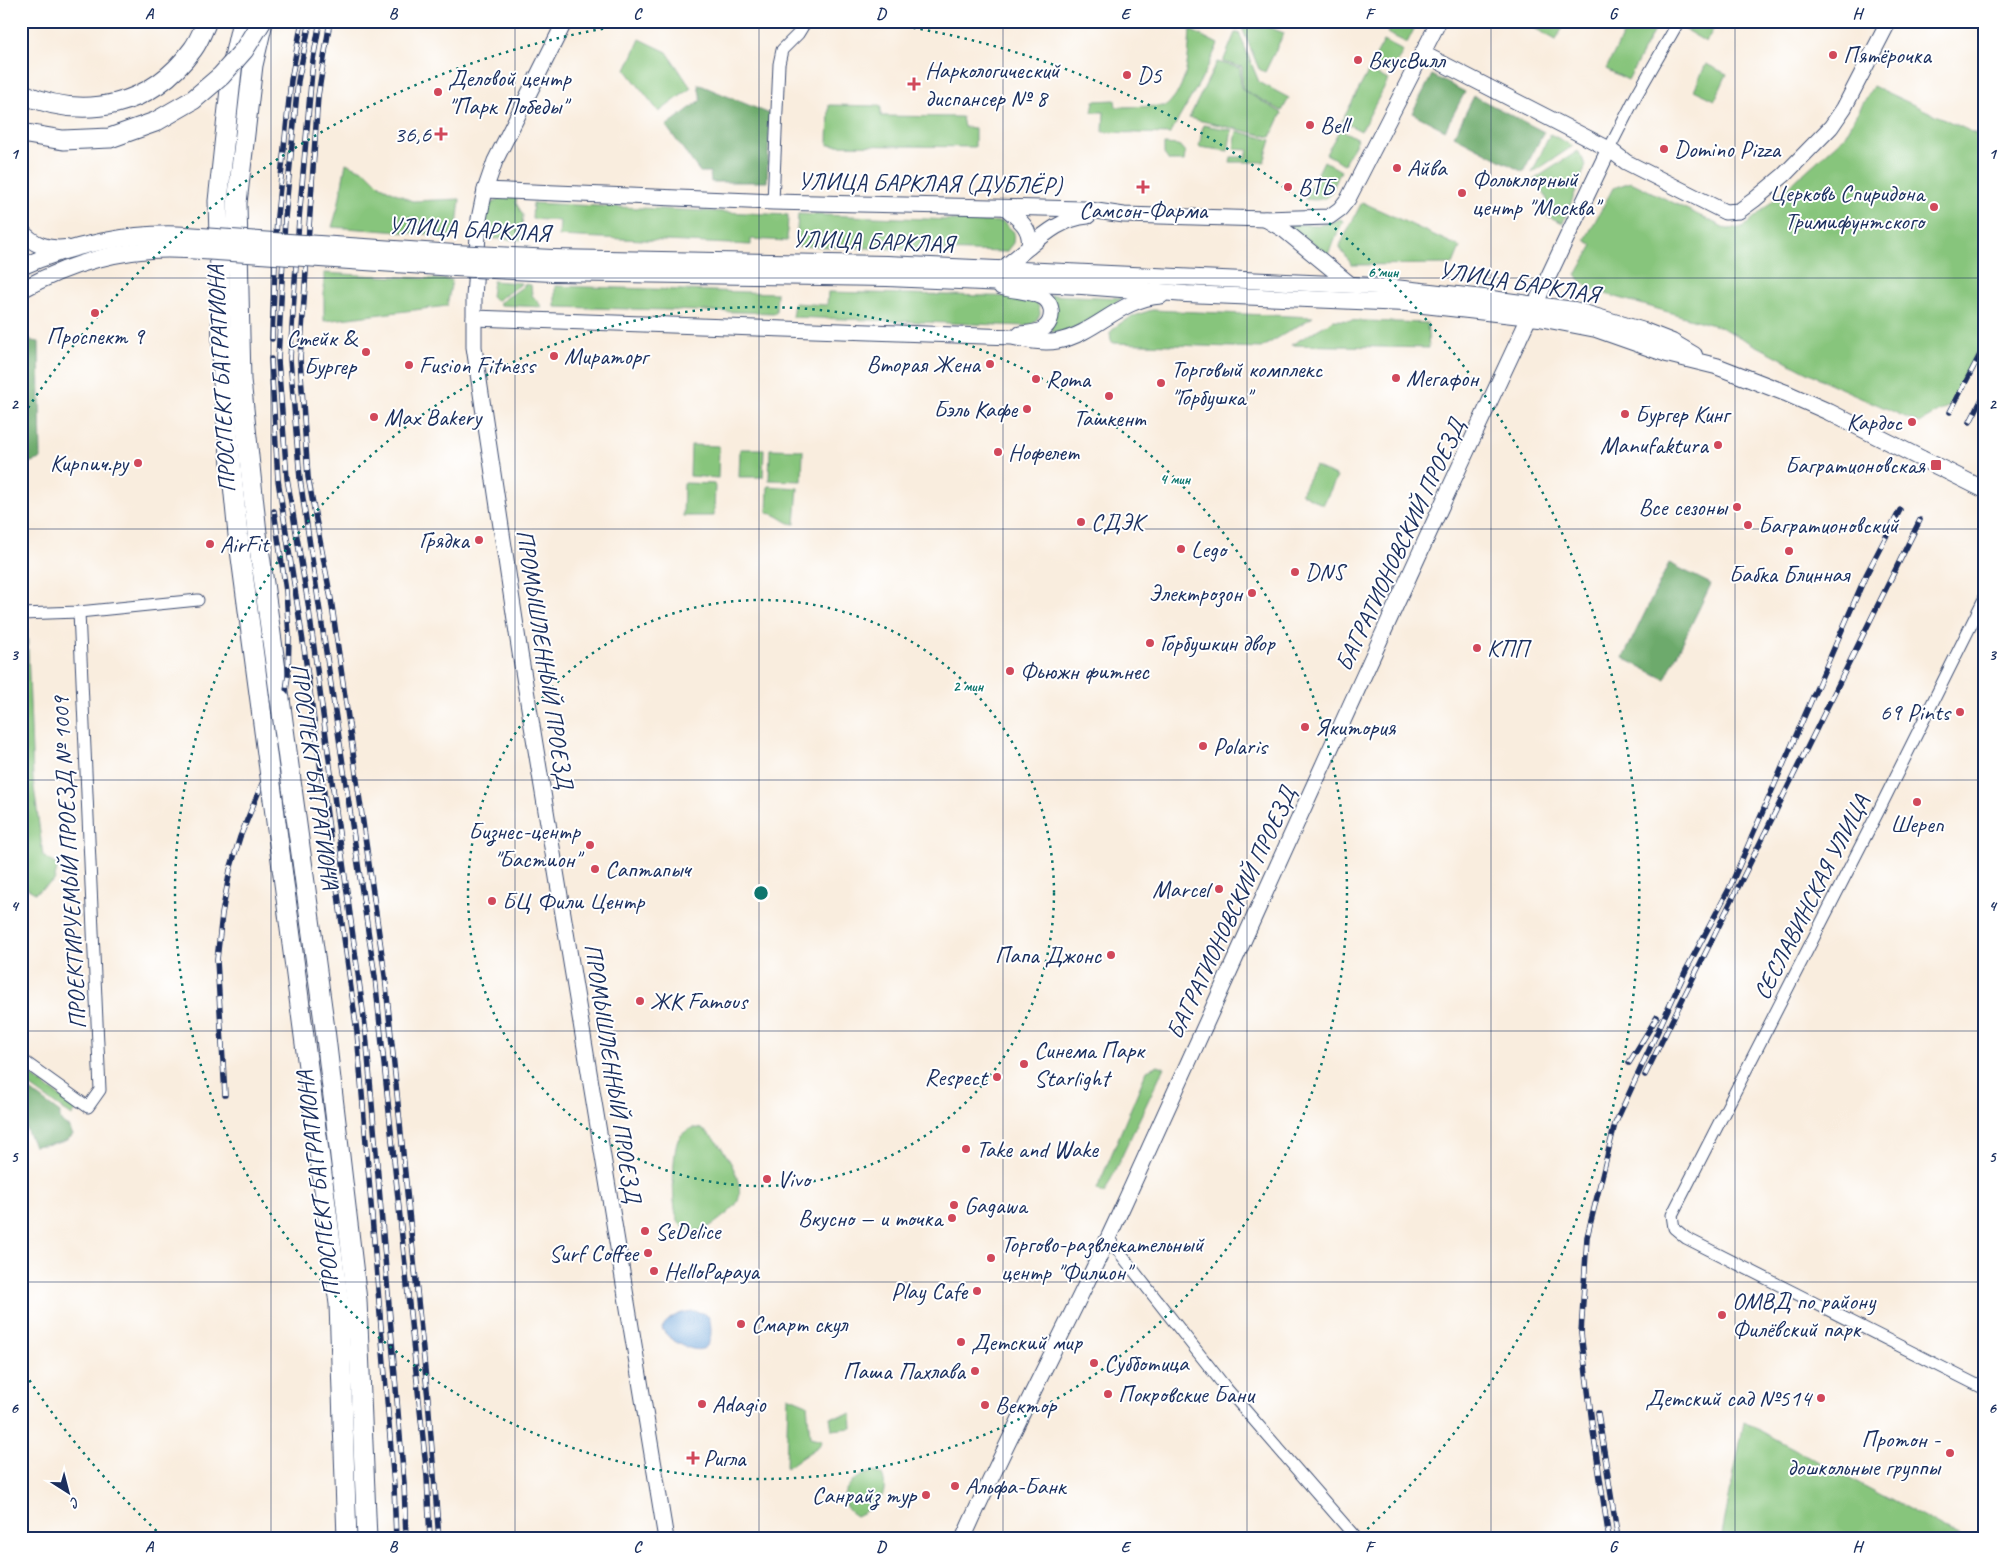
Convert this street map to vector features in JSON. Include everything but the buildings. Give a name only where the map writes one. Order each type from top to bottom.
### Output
[{"type":"main road","points":[[21,93],[35,99],[81,108],[106,106],[132,99],[157,85],[178,67],[194,47],[207,21]]},
{"type":"main road","name":"ПРОСПЕКТ БАГРАТИОНА","points":[[242,21],[233,61],[218,201],[223,383],[238,535],[339,1304],[346,1539]]},
{"type":"main road","points":[[21,133],[63,140],[110,138],[155,122],[193,100],[221,76],[244,50],[262,21]]},
{"type":"main road","name":"ПРОСПЕКТ БАГРАТИОНА","points":[[262,21],[253,65],[237,204],[242,380],[256,533],[325,1029],[357,1300],[367,1539]]},
{"type":"main road","points":[[21,231],[30,240],[51,249],[88,245]]},
{"type":"main road","name":"УЛИЦА БАРКЛАЯ","points":[[21,267],[88,245],[133,236],[428,267],[858,264],[1350,284],[1532,310]]},
{"type":"main road","name":"УЛИЦА БАРКЛАЯ","points":[[42,279],[85,262],[109,256],[154,250],[186,242]]},
{"type":"main road","name":"УЛИЦА БАРКЛАЯ","points":[[553,265],[776,276],[1082,286],[1186,294],[1532,310],[1574,310],[1620,323],[1672,342],[1716,366],[1786,392],[1820,408],[1985,490]]},
{"type":"main road","points":[[21,290],[42,279]]},
{"type":"street","name":"ПРОМЫШЛЕННЫЙ ПРОЕЗД","points":[[565,21],[495,161],[485,190],[479,219],[474,346],[508,578],[666,1539]]},
{"type":"street","points":[[773,202],[779,64],[782,50],[798,34],[806,21]]},
{"type":"street","name":"УЛИЦА БАРКЛАЯ (ДУБЛЁР)","points":[[485,190],[773,202],[1007,209],[1083,209],[1124,215],[1265,219],[1329,217],[1340,210],[1348,199],[1439,21]]},
{"type":"street","points":[[1609,150],[1636,96],[1679,21]]},
{"type":"street","points":[[1422,54],[1609,150],[1626,162],[1725,212],[1731,212],[1742,209],[1784,175],[1831,127],[1844,108],[1889,21]]},
{"type":"street","name":"БАГРАТИОНОВСКИЙ ПРОЕЗД","points":[[963,1539],[998,1462],[1108,1238],[1532,310],[1609,150]]},
{"type":"street","points":[[1007,209],[1028,229],[1029,247]]},
{"type":"street","points":[[1002,269],[1054,227],[1067,220],[1084,216],[1124,215]]},
{"type":"street","points":[[1265,219],[1292,236],[1350,284]]},
{"type":"street","name":"УЛИЦА БАРКЛАЯ","points":[[21,282],[42,279]]},
{"type":"street","points":[[985,282],[1040,296],[1049,303],[1051,317],[1046,326],[1040,330],[1012,338]]},
{"type":"street","points":[[474,318],[1012,338],[1056,342],[1072,337],[1094,326],[1134,301],[1147,297],[1186,294]]},
{"type":"street","name":"СЕСЛАВИНСКАЯ УЛИЦА","points":[[1985,597],[1879,810],[1672,1215],[1674,1228],[1686,1238],[1985,1390]]},
{"type":"street","points":[[21,614],[79,612],[198,600]]},
{"type":"street","name":"ПРОЕКТИРУЕМЫЙ ПРОЕЗД № 1009","points":[[21,1059],[88,1107],[100,1090],[79,612]]},
{"type":"street","points":[[1108,1238],[1226,1388],[1357,1539]]},
{"type":"green space","points":[[1241,21],[1252,21],[1284,33],[1265,72],[1259,69],[1240,23]]},
{"type":"green space","points":[[1393,21],[1418,21],[1407,43],[1387,33]]},
{"type":"green space","points":[[1537,21],[1566,21],[1556,40],[1534,28]]},
{"type":"green space","points":[[1630,21],[1659,21],[1628,80],[1606,69]]},
{"type":"green space","points":[[1689,21],[1718,21],[1706,42],[1684,29]]},
{"type":"green space","points":[[1190,30],[1218,44],[1205,73],[1170,134],[1103,132],[1104,112],[1092,112],[1094,101],[1115,100],[1116,107],[1166,106],[1174,98],[1186,71]]},
{"type":"green space","points":[[1235,33],[1239,33],[1259,82],[1289,98],[1282,111],[1242,89],[1242,67],[1223,62]]},
{"type":"green space","points":[[640,39],[667,52],[691,88],[659,112],[626,70]]},
{"type":"green space","points":[[1384,41],[1403,51],[1392,73],[1372,63]]},
{"type":"green space","points":[[1217,62],[1240,68],[1241,89],[1282,113],[1271,137],[1189,118]]},
{"type":"green space","points":[[1706,64],[1727,74],[1715,100],[1694,90]]},
{"type":"green space","points":[[1369,70],[1388,80],[1361,131],[1342,121]]},
{"type":"green space","points":[[1432,75],[1465,92],[1445,130],[1412,113]]},
{"type":"green space","points":[[698,84],[770,114],[767,182],[711,182],[710,172],[700,172],[666,126],[701,100]]},
{"type":"green space","points":[[1873,86],[1985,138],[1985,334],[1949,406],[1919,423],[1829,383],[1720,327],[1592,290],[1576,275],[1593,245],[1585,240],[1613,188],[1631,182],[1727,229],[1740,228],[1747,224],[1844,137]]},
{"type":"green space","points":[[1474,96],[1544,132],[1523,172],[1454,136]]},
{"type":"green space","points":[[829,105],[881,106],[881,116],[962,117],[964,127],[975,128],[975,147],[828,145]]},
{"type":"green space","points":[[1203,125],[1232,130],[1228,151],[1199,147]]},
{"type":"green space","points":[[1340,129],[1358,139],[1344,164],[1326,154]]},
{"type":"green space","points":[[1237,131],[1271,140],[1264,162],[1230,162],[1231,157],[1246,157],[1248,150],[1234,149]]},
{"type":"green space","points":[[1550,134],[1573,146],[1532,173]]},
{"type":"green space","points":[[1164,144],[1179,145],[1185,152],[1184,161],[1169,161],[1164,154]]},
{"type":"green space","points":[[1578,151],[1586,165],[1563,223],[1547,216],[1548,205],[1546,196],[1533,180]]},
{"type":"green space","points":[[1324,161],[1341,171],[1332,191],[1325,198],[1305,199]]},
{"type":"green space","points":[[346,163],[367,172],[381,186],[412,201],[460,199],[456,236],[332,227],[338,207]]},
{"type":"green space","points":[[517,194],[516,203],[523,215],[521,240],[483,238],[485,208],[505,195]]},
{"type":"green space","points":[[1362,202],[1460,247],[1453,264],[1352,265],[1339,247]]},
{"type":"green space","points":[[533,203],[788,215],[787,241],[751,239],[751,245],[559,236],[560,221],[532,219]]},
{"type":"green space","points":[[798,214],[1003,222],[1014,232],[1013,243],[1006,252],[796,246]]},
{"type":"green space","points":[[1341,219],[1343,221],[1328,254],[1288,224],[1320,225]]},
{"type":"green space","points":[[324,273],[452,280],[447,306],[324,321]]},
{"type":"green space","points":[[493,281],[521,283],[496,301],[491,296]]},
{"type":"green space","points":[[524,284],[531,285],[532,295],[542,307],[500,305],[499,303],[524,286]]},
{"type":"green space","points":[[555,286],[777,293],[776,313],[555,307]]},
{"type":"green space","points":[[828,292],[1027,297],[1037,303],[1040,315],[1034,323],[1025,326],[792,317],[794,303],[827,305]]},
{"type":"green space","points":[[1051,295],[1123,298],[1098,315],[1076,326],[1058,332],[1051,331]]},
{"type":"green space","points":[[1152,310],[1313,317],[1261,348],[1114,343],[1111,341],[1110,333],[1118,325]]},
{"type":"green space","points":[[1334,320],[1427,323],[1429,348],[1291,345]]},
{"type":"green space","points":[[24,332],[32,341],[39,342],[41,459],[21,465],[21,333]]},
{"type":"green space","points":[[691,445],[719,446],[718,478],[690,476]]},
{"type":"green space","points":[[740,449],[764,449],[763,477],[739,477]]},
{"type":"green space","points":[[770,449],[803,450],[802,481],[769,480]]},
{"type":"green space","points":[[1315,466],[1337,477],[1323,505],[1301,493]]},
{"type":"green space","points":[[684,483],[715,484],[714,516],[683,516]]},
{"type":"green space","points":[[768,486],[798,488],[795,524],[767,513]]},
{"type":"green space","points":[[1669,563],[1711,584],[1665,679],[1623,658]]},
{"type":"green space","points":[[27,624],[33,779],[43,856],[58,866],[54,881],[35,893],[23,886],[21,889],[21,625]]},
{"type":"green space","points":[[1158,1065],[1164,1067],[1104,1194],[1097,1189],[1147,1070]]},
{"type":"green space","points":[[21,1068],[77,1109],[72,1116],[21,1080]]},
{"type":"green space","points":[[21,1084],[60,1113],[62,1122],[69,1127],[73,1135],[70,1138],[65,1141],[34,1146],[21,1118]]},
{"type":"green space","points":[[692,1128],[703,1130],[717,1142],[735,1172],[740,1193],[738,1201],[730,1211],[708,1227],[695,1231],[686,1229],[679,1223],[676,1216],[674,1195],[674,1157],[676,1147],[681,1136]]},
{"type":"green space","points":[[788,1396],[807,1404],[810,1437],[822,1440],[819,1446],[786,1468]]},
{"type":"green space","points":[[851,1414],[852,1428],[832,1430],[830,1417]]},
{"type":"green space","points":[[1744,1422],[1964,1539],[1721,1539]]},
{"type":"green space","points":[[875,1472],[882,1475],[884,1489],[882,1495],[875,1505],[856,1516],[848,1510],[844,1503],[847,1489],[859,1477]]},
{"type":"water","points":[[694,1311],[709,1317],[711,1330],[710,1340],[706,1347],[697,1350],[679,1344],[668,1336],[662,1328],[668,1320],[676,1315]]},
{"type":"railway","points":[[272,339],[277,216],[291,80],[302,21]]},
{"type":"railway","points":[[310,21],[298,81],[285,218],[278,360],[287,478],[308,603],[366,1033],[404,1483],[406,1539]]},
{"type":"railway","points":[[320,21],[313,60],[299,219],[290,359],[300,479],[375,977],[427,1477],[430,1539]]},
{"type":"railway","points":[[330,21],[318,96],[300,359],[308,477],[331,599],[385,976],[428,1399],[439,1539]]},
{"type":"railway","points":[[1950,412],[1985,345]]},
{"type":"railway","points":[[271,359],[278,480],[304,648],[357,1032],[394,1486],[396,1539]]},
{"type":"railway","points":[[1970,422],[1985,393]]},
{"type":"railway","points":[[1609,1539],[1581,1333],[1587,1237],[1615,1124],[1686,970],[1729,889],[1866,575],[1900,510]]},
{"type":"railway","points":[[225,1095],[217,960],[222,914],[230,870],[240,837],[276,750],[288,676],[289,636],[286,591],[274,511]]},
{"type":"railway","points":[[1645,1075],[1920,520]]},
{"type":"railway","points":[[1629,1063],[1657,1017]]},
{"type":"railway","points":[[1598,1413],[1618,1539]]},
{"type":"place","name":"Пятёрочка","points":[[1833,55]]},
{"type":"place","name":"ВкусВилл","points":[[1358,60]]},
{"type":"place","name":"D5","points":[[1127,75]]},
{"type":"place","name":"Наркологический диспансер № 8","points":[[914,84]]},
{"type":"place","name":"Деловой центр \"Парк Победы\"","points":[[438,92]]},
{"type":"place","name":"Bell","points":[[1310,125]]},
{"type":"place","name":"36,6","points":[[441,134]]},
{"type":"place","name":"Domino Pizza","points":[[1664,149]]},
{"type":"place","name":"Айва","points":[[1397,168]]},
{"type":"place","name":"Самсон-Фарма","points":[[1143,187]]},
{"type":"place","name":"ВТБ","points":[[1288,187]]},
{"type":"place","name":"Фольклорный центр \"Москва\"","points":[[1462,193]]},
{"type":"place","name":"Церковь Спиридона Тримифунтского","points":[[1934,207]]},
{"type":"place","name":"Проспект 9","points":[[95,313]]},
{"type":"place","name":"Стейк & Бургер","points":[[366,352]]},
{"type":"place","name":"Мираторг","points":[[554,356]]},
{"type":"place","name":"Вторая Жена","points":[[990,364]]},
{"type":"place","name":"Fusion Fitness","points":[[409,365]]},
{"type":"place","name":"Мегафон","points":[[1396,378]]},
{"type":"place","name":"Roma","points":[[1036,379]]},
{"type":"place","name":"Торговый комплекс \"Горбушка\"","points":[[1161,383]]},
{"type":"place","name":"Ташкент","points":[[1109,396]]},
{"type":"place","name":"Бэль Кафе","points":[[1027,409]]},
{"type":"place","name":"Бургер Кинг","points":[[1625,414]]},
{"type":"place","name":"Max Bakery","points":[[374,417]]},
{"type":"place","name":"Кардос","points":[[1912,422]]},
{"type":"place","name":"Manufaktura","points":[[1718,445]]},
{"type":"place","name":"Нофелет","points":[[998,452]]},
{"type":"place","name":"Кирпич.ру","points":[[138,463]]},
{"type":"place","name":"Багратионовская","points":[[1936,465]]},
{"type":"place","name":"Все сезоны","points":[[1737,507]]},
{"type":"place","name":"СДЭК","points":[[1081,522]]},
{"type":"place","name":"Багратионовский","points":[[1748,525]]},
{"type":"place","name":"Грядка","points":[[479,540]]},
{"type":"place","name":"AirFit","points":[[210,544]]},
{"type":"place","name":"Lego","points":[[1181,549]]},
{"type":"place","name":"Бабка Блинная","points":[[1789,551]]},
{"type":"place","name":"DNS","points":[[1295,572]]},
{"type":"place","name":"Электрозон","points":[[1252,593]]},
{"type":"place","name":"Горбушкин двор","points":[[1150,643]]},
{"type":"place","name":"КПП","points":[[1477,648]]},
{"type":"place","name":"Фьюжн фитнес","points":[[1010,671]]},
{"type":"place","name":"69 Pints","points":[[1960,712]]},
{"type":"place","name":"Якитория","points":[[1305,727]]},
{"type":"place","name":"Polaris","points":[[1203,746]]},
{"type":"place","name":"Шереп","points":[[1917,802]]},
{"type":"place","name":"Бизнес-центр \"Бастион\"","points":[[590,845]]},
{"type":"place","name":"Саптапыч","points":[[595,869]]},
{"type":"place","name":"Marcel","points":[[1219,889]]},
{"type":"place","name":"БЦ Фили Центр","points":[[492,901]]},
{"type":"place","name":"Папа Джонс","points":[[1111,955]]},
{"type":"place","name":"ЖК Famous","points":[[640,1001]]},
{"type":"place","name":"Синема Парк Starlight","points":[[1024,1064]]},
{"type":"place","name":"Respect","points":[[997,1077]]},
{"type":"place","name":"Take and Wake","points":[[966,1149]]},
{"type":"place","name":"Vivo","points":[[767,1179]]},
{"type":"place","name":"Gagawa","points":[[954,1205]]},
{"type":"place","name":"Вкусно — и точка","points":[[952,1218]]},
{"type":"place","name":"SeDelice","points":[[645,1231]]},
{"type":"place","name":"Surf Coffee","points":[[648,1253]]},
{"type":"place","name":"Торгово-развлекательный центр \"Филион\"","points":[[991,1258]]},
{"type":"place","name":"HelloPapaya","points":[[654,1271]]},
{"type":"place","name":"Play Cafe","points":[[977,1291]]},
{"type":"place","name":"ОМВД по району Филёвский парк","points":[[1722,1315]]},
{"type":"place","name":"Смарт скул","points":[[741,1324]]},
{"type":"place","name":"Детский мир","points":[[961,1342]]},
{"type":"place","name":"Субботица","points":[[1094,1363]]},
{"type":"place","name":"Паша Пахлава","points":[[975,1371]]},
{"type":"place","name":"Покровские Бани","points":[[1108,1394]]},
{"type":"place","name":"Детский сад №514","points":[[1821,1398]]},
{"type":"place","name":"Adagio","points":[[702,1404]]},
{"type":"place","name":"Вектор","points":[[985,1405]]},
{"type":"place","name":"Протон - дошкольные группы","points":[[1950,1453]]},
{"type":"place","name":"Ригла","points":[[693,1458]]},
{"type":"place","name":"Альфа-Банк","points":[[955,1486]]},
{"type":"place","name":"Санрайз тур","points":[[926,1495]]}]
